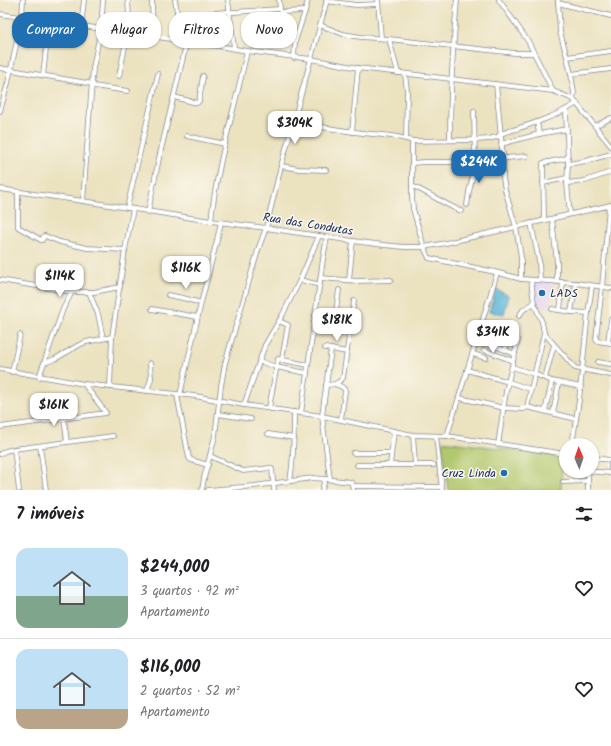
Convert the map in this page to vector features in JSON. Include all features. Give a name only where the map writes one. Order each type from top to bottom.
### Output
[{"type":"street","points":[[22,12],[23,0]]},
{"type":"street","points":[[83,12],[84,0]]},
{"type":"street","points":[[102,12],[103,0]]},
{"type":"street","points":[[128,0],[128,12]]},
{"type":"street","points":[[152,0],[152,12]]},
{"type":"street","points":[[176,0],[177,12]]},
{"type":"street","points":[[228,0],[229,12],[305,11]]},
{"type":"street","points":[[279,0],[280,11]]},
{"type":"street","points":[[297,36],[308,0]]},
{"type":"street","points":[[450,140],[451,79],[457,0]]},
{"type":"street","points":[[499,0],[528,41],[553,92]]},
{"type":"street","points":[[202,490],[215,436],[225,363],[266,228],[281,166],[326,1],[349,5],[378,2],[381,38]]},
{"type":"street","points":[[575,101],[571,74],[560,32],[558,1],[611,16]]},
{"type":"street","points":[[0,14],[12,16]]},
{"type":"street","points":[[320,25],[343,34],[361,37],[515,53],[535,53]]},
{"type":"street","points":[[389,39],[398,73]]},
{"type":"street","points":[[233,41],[234,48],[247,51],[311,59],[358,68],[496,84],[563,94],[575,101],[611,146]]},
{"type":"street","points":[[0,111],[15,48]]},
{"type":"street","points":[[42,76],[46,48]]},
{"type":"street","points":[[83,201],[94,61],[97,48]]},
{"type":"street","points":[[119,76],[125,48]]},
{"type":"street","points":[[148,212],[174,97],[183,48]]},
{"type":"street","points":[[294,58],[295,48]]},
{"type":"street","points":[[211,221],[214,192],[247,51]]},
{"type":"street","points":[[567,57],[611,51]]},
{"type":"street","points":[[0,68],[128,90]]},
{"type":"street","points":[[352,132],[358,68]]},
{"type":"street","points":[[571,74],[611,68]]},
{"type":"street","points":[[127,208],[158,74]]},
{"type":"street","points":[[405,74],[407,91],[406,139]]},
{"type":"street","points":[[174,97],[197,103],[199,101],[203,76]]},
{"type":"street","points":[[496,84],[504,184],[516,227],[521,257],[521,279]]},
{"type":"street","points":[[293,121],[314,126],[412,141],[475,140],[489,139],[537,122],[566,110],[575,101]]},
{"type":"street","points":[[566,110],[568,158],[567,180],[570,214]]},
{"type":"street","points":[[467,205],[472,179],[475,140],[474,111]]},
{"type":"street","points":[[595,126],[611,118]]},
{"type":"street","points":[[537,122],[539,134]]},
{"type":"street","points":[[501,144],[539,134],[567,130]]},
{"type":"street","points":[[187,136],[225,144]]},
{"type":"street","points":[[412,141],[413,210],[424,247],[430,259],[521,279],[576,283],[611,288]]},
{"type":"street","points":[[568,164],[611,154]]},
{"type":"street","points":[[412,163],[473,161],[526,156]]},
{"type":"street","points":[[544,220],[543,163],[568,158]]},
{"type":"street","points":[[281,166],[299,169],[326,170]]},
{"type":"street","points":[[543,183],[567,180],[585,181],[611,172]]},
{"type":"street","points":[[412,186],[461,211]]},
{"type":"street","name":"Rua das Condutas","points":[[0,189],[148,212],[404,247],[424,247],[446,243],[610,205]]},
{"type":"street","points":[[18,192],[18,227],[41,240],[45,236],[60,242],[87,248],[125,250]]},
{"type":"street","points":[[610,205],[597,341],[609,342],[611,319]]},
{"type":"street","points":[[110,387],[112,337],[125,250],[133,209]]},
{"type":"street","points":[[552,218],[557,262],[557,282]]},
{"type":"street","points":[[208,464],[191,460],[189,458],[178,395],[220,222]]},
{"type":"street","points":[[531,223],[539,261],[540,280]]},
{"type":"street","points":[[244,405],[265,345],[300,280],[319,236]]},
{"type":"street","points":[[301,413],[327,237]]},
{"type":"street","points":[[349,280],[353,241]]},
{"type":"street","points":[[168,266],[208,276]]},
{"type":"street","points":[[447,436],[460,398],[467,370],[497,273]]},
{"type":"street","points":[[321,278],[362,281],[391,280]]},
{"type":"street","points":[[0,280],[72,292],[98,292],[120,287]]},
{"type":"street","points":[[300,280],[320,285]]},
{"type":"street","points":[[527,407],[544,333],[542,322],[534,303],[531,280]]},
{"type":"street","points":[[560,310],[563,282]]},
{"type":"street","points":[[571,312],[576,283]]},
{"type":"street","points":[[573,438],[581,387],[592,286]]},
{"type":"street","points":[[333,332],[339,290]]},
{"type":"street","points":[[39,377],[63,309],[72,292]]},
{"type":"street","points":[[89,292],[98,314],[103,338]]},
{"type":"street","points":[[168,294],[201,303]]},
{"type":"street","points":[[335,384],[343,378],[354,301]]},
{"type":"street","points":[[519,316],[526,308],[534,303]]},
{"type":"street","points":[[152,309],[197,317]]},
{"type":"street","points":[[552,309],[588,313]]},
{"type":"street","points":[[279,321],[288,325],[282,359]]},
{"type":"street","points":[[314,329],[349,334]]},
{"type":"street","points":[[544,333],[576,369],[611,375]]},
{"type":"street","points":[[12,372],[20,335]]},
{"type":"street","points":[[44,363],[55,359],[80,345],[103,338],[112,337]]},
{"type":"street","points":[[505,350],[510,338]]},
{"type":"street","points":[[477,339],[514,354]]},
{"type":"street","points":[[498,445],[514,354],[518,340]]},
{"type":"street","points":[[545,378],[554,345]]},
{"type":"street","points":[[325,348],[347,352]]},
{"type":"street","points":[[330,479],[322,416],[331,349]]},
{"type":"street","points":[[484,350],[513,361]]},
{"type":"street","points":[[473,354],[486,358]]},
{"type":"street","points":[[269,408],[277,360],[282,359],[308,365]]},
{"type":"street","points":[[259,362],[308,373]]},
{"type":"street","points":[[598,362],[611,364]]},
{"type":"street","points":[[148,391],[151,379],[150,363]]},
{"type":"street","points":[[512,367],[552,381],[581,387]]},
{"type":"street","points":[[0,369],[84,384],[178,395],[322,416],[413,435],[447,436],[498,445],[559,453]]},
{"type":"street","points":[[467,370],[530,389]]},
{"type":"street","points":[[545,411],[552,381]]},
{"type":"street","points":[[553,413],[559,383]]},
{"type":"street","points":[[0,427],[106,413],[84,384]]},
{"type":"street","points":[[326,385],[335,384],[345,388],[340,419]]},
{"type":"street","points":[[460,398],[504,408],[524,410],[527,407],[576,419]]},
{"type":"street","points":[[290,481],[294,438],[294,412]]},
{"type":"street","points":[[218,414],[251,419]]},
{"type":"street","points":[[64,418],[67,442]]},
{"type":"street","points":[[390,465],[394,431]]},
{"type":"street","points":[[268,434],[294,438]]},
{"type":"street","points":[[413,435],[415,465]]},
{"type":"street","points":[[0,454],[14,449],[114,436]]},
{"type":"street","points":[[208,490],[254,488],[273,483],[313,478],[325,478],[351,482],[353,488],[442,489],[436,436]]},
{"type":"street","points":[[40,446],[46,490]]},
{"type":"street","points":[[14,449],[20,490]]},
{"type":"street","points":[[352,453],[391,453]]},
{"type":"street","points":[[210,456],[243,471],[272,469],[274,490]]},
{"type":"street","points":[[599,459],[611,462],[611,474],[599,472]]},
{"type":"street","points":[[357,465],[434,465]]},
{"type":"street","points":[[322,490],[325,478]]},
{"type":"street","points":[[563,482],[587,481],[588,490]]},
{"type":"shaded area","points":[[534,281],[554,283],[550,307],[534,304]]},
{"type":"green space","name":"Cruz Linda","points":[[442,441],[559,456],[559,478],[561,478],[561,490],[448,490]]},
{"type":"water","points":[[496,289],[509,296],[504,314],[489,312]]},
{"type":"place","name":"LADS","points":[[542,293]]},
{"type":"place","name":"Cruz Linda","points":[[504,473]]}]
